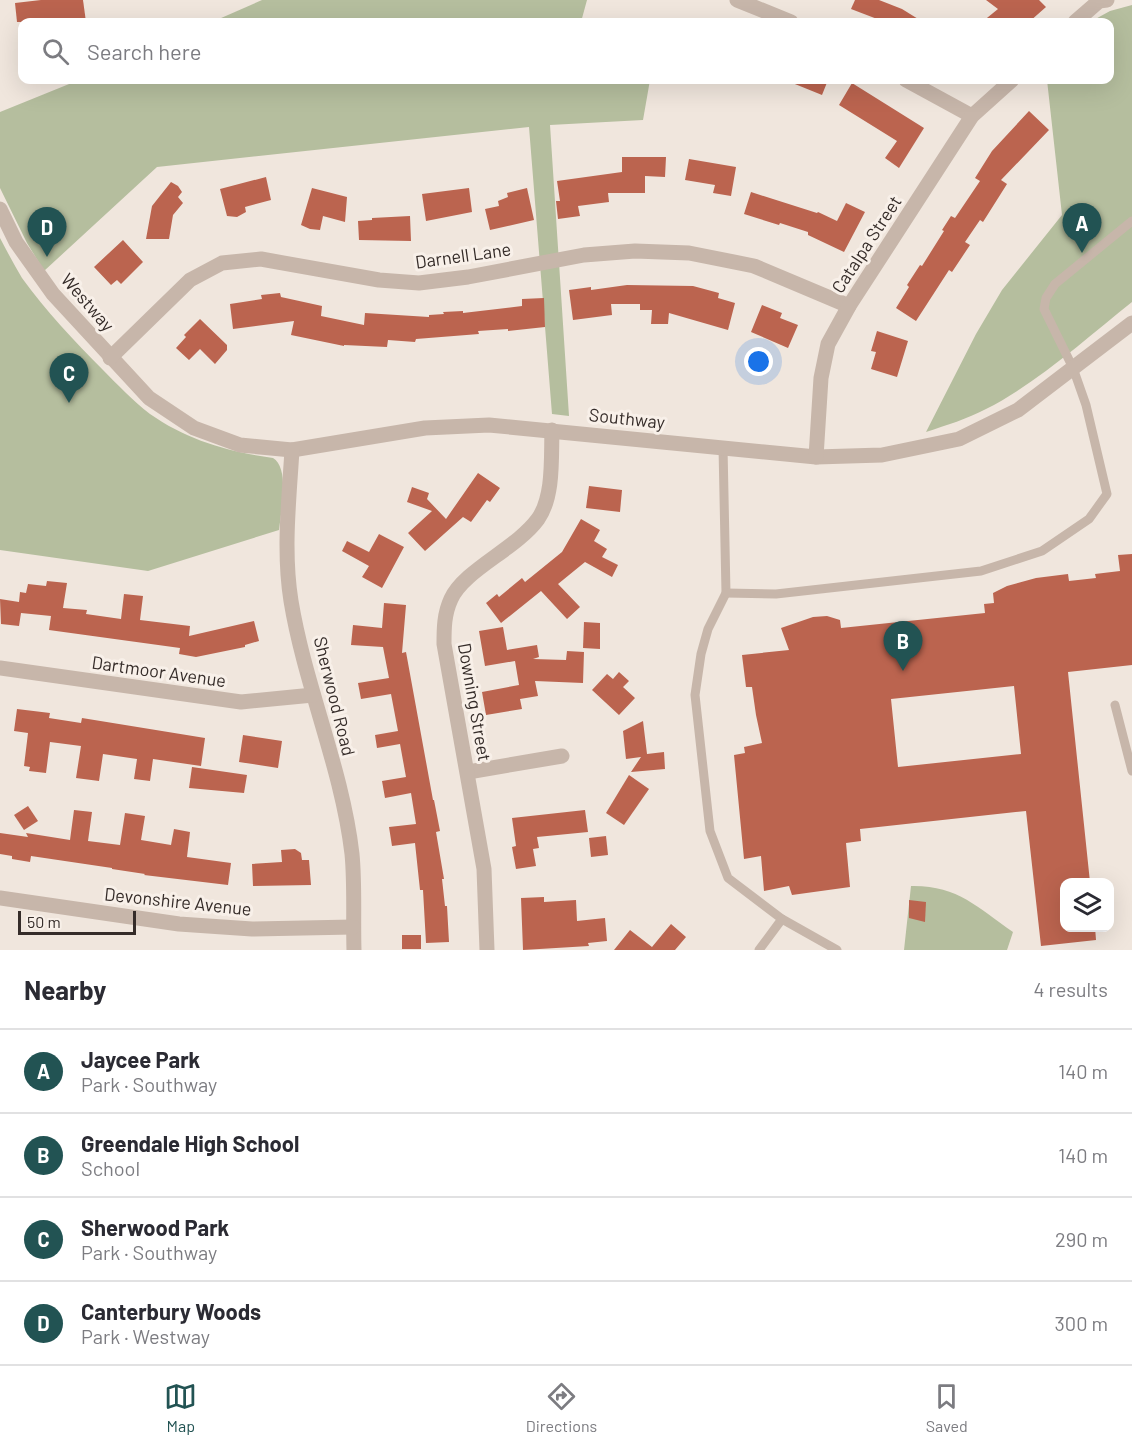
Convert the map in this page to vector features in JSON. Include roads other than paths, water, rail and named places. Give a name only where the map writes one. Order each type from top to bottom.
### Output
[{"type":"street","points":[[737,0],[781,18]]},
{"type":"street","points":[[1080,18],[1101,0]]},
{"type":"street","points":[[913,84],[972,116]]},
{"type":"street","name":"Catalpa Street","points":[[816,457],[821,378],[828,344],[849,306],[972,116],[1008,84]]},
{"type":"street","name":"Westway","points":[[0,209],[16,242],[53,294],[110,358]]},
{"type":"street","name":"Darnell Lane","points":[[110,358],[190,280],[222,263],[261,260],[380,280],[419,283],[468,277],[584,255],[636,251],[689,253],[754,267],[849,306]]},
{"type":"street","name":"Southway","points":[[110,358],[149,398],[194,428],[240,445],[292,450],[425,428],[489,425],[816,457],[882,455],[959,439],[1018,410],[1132,323]]},
{"type":"street","name":"Downing Street","points":[[487,950],[484,868],[444,644],[445,618],[451,598],[464,580],[509,548],[538,519],[550,488],[552,430]]},
{"type":"street","name":"Sherwood Road","points":[[292,450],[286,550],[291,601],[313,695],[338,785],[352,854],[354,950]]},
{"type":"street","name":"Dartmoor Avenue","points":[[0,668],[240,702],[313,695]]},
{"type":"street","points":[[468,772],[562,756]]},
{"type":"street","name":"Devonshire Avenue","points":[[0,898],[179,924],[252,929],[353,927]]},
{"type":"lane","points":[[726,593],[776,594],[981,571],[1042,551],[1089,519],[1107,494],[1086,405],[1073,368],[1044,309],[1046,298],[1055,284],[1132,221]]},
{"type":"lane","points":[[723,447],[726,593],[708,629],[701,654],[695,695],[710,831],[728,878],[782,919],[837,950]]},
{"type":"lane","points":[[1115,705],[1132,771]]},
{"type":"lane","points":[[759,950],[782,919]]},
{"type":"place","name":"Jaycee Park","points":[[1082,253]]},
{"type":"place","name":"Canterbury Woods","points":[[47,257]]},
{"type":"place","name":"Sherwood Park","points":[[69,403]]},
{"type":"place","name":"Greendale High School","points":[[903,671]]}]
